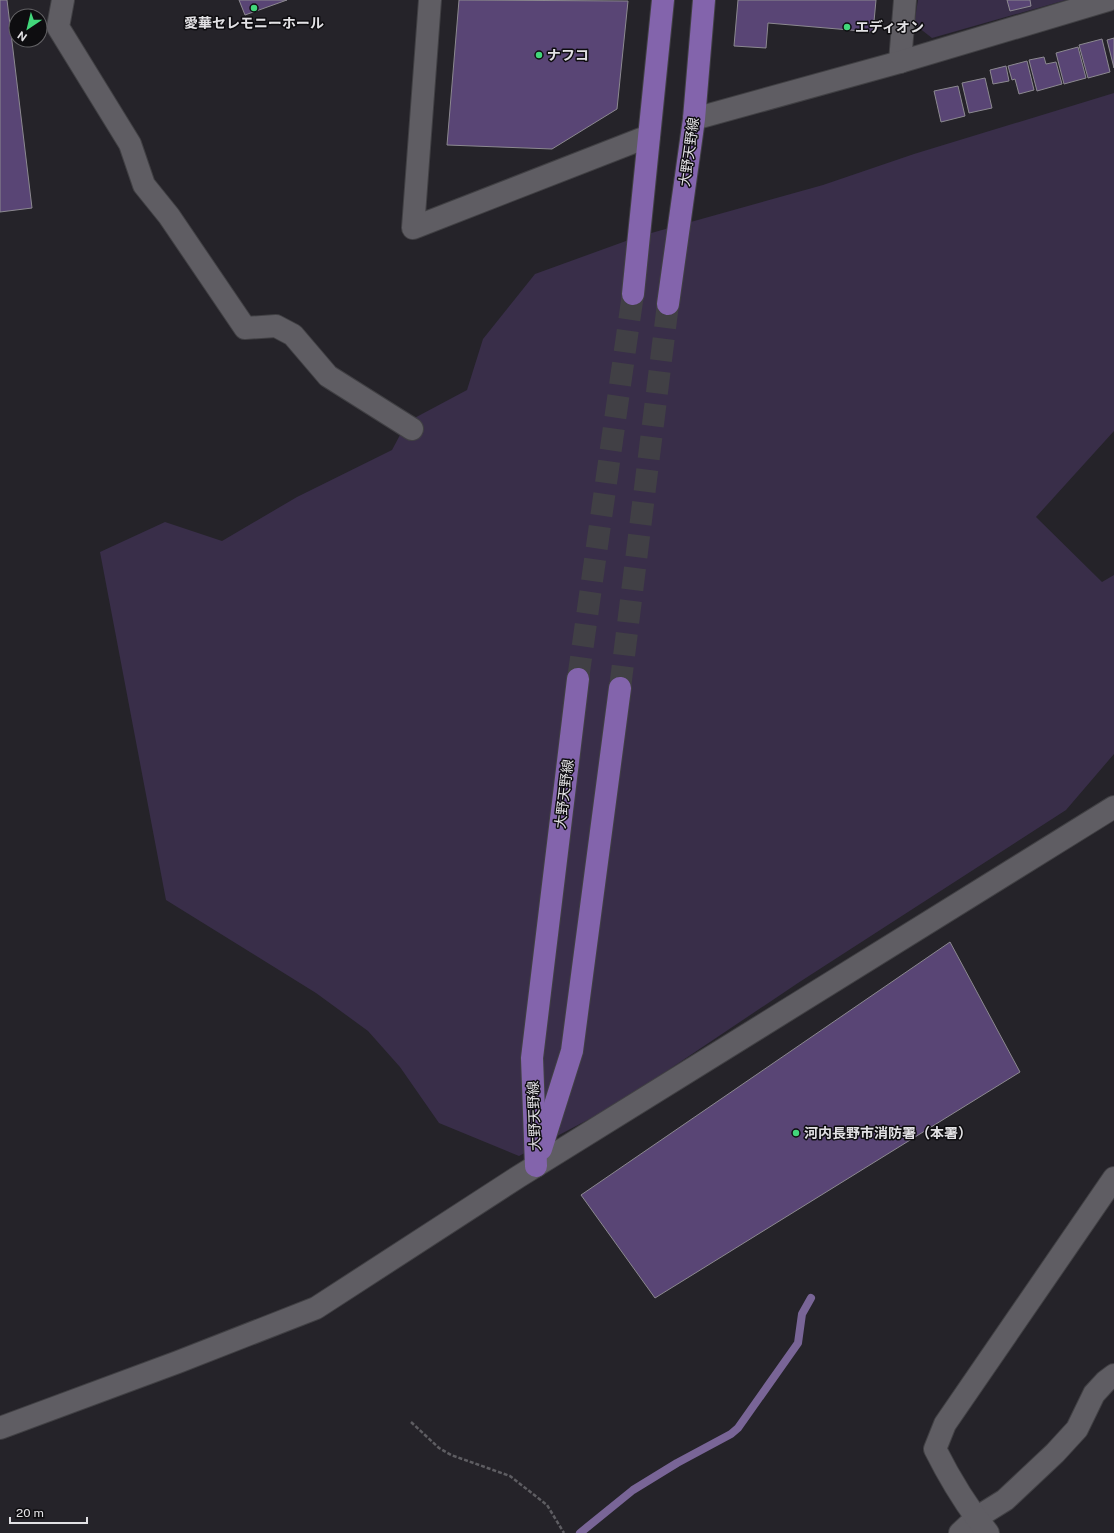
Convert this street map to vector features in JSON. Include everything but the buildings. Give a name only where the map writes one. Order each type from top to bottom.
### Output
[{"type":"main road","points":[[633,294],[663,0]]},
{"type":"main road","name":"大野天野線","points":[[668,304],[694,119],[704,0]]},
{"type":"main road","name":"大野天野線","points":[[536,1166],[532,1058],[578,679]]},
{"type":"main road","name":"大野天野線","points":[[536,1166],[572,1051],[620,688]]},
{"type":"street","points":[[63,0],[58,27],[130,144],[144,185],[169,216],[245,328],[276,326],[293,334],[328,376],[412,429]]},
{"type":"street","points":[[430,0],[413,228],[649,136]]},
{"type":"street","points":[[900,62],[905,0]]},
{"type":"street","points":[[694,119],[900,62],[1108,0]]},
{"type":"street","points":[[0,1428],[178,1362],[316,1308],[536,1166],[1114,807]]},
{"type":"street","points":[[982,1525],[948,1475],[935,1449],[945,1424],[1114,1178]]},
{"type":"street","points":[[960,1533],[982,1525],[1005,1500],[1055,1453],[1077,1429],[1094,1394],[1114,1375]]},
{"type":"path","points":[[411,1422],[439,1448],[451,1455],[510,1476],[547,1505],[564,1533]]},
{"type":"shaded area","points":[[918,0],[1066,0],[932,38],[914,24]]},
{"type":"shaded area","points":[[1114,93],[1114,431],[1036,517],[1102,582],[1114,575],[1114,754],[1066,810],[798,983],[616,1105],[519,1156],[439,1123],[400,1067],[368,1031],[316,993],[166,900],[100,552],[165,522],[222,541],[297,497],[392,450],[407,422],[467,390],[483,339],[535,274],[637,237],[823,185],[914,154]]},
{"type":"waterway","points":[[580,1533],[633,1490],[677,1463],[731,1434],[738,1428],[798,1343],[802,1314],[811,1298]]},
{"type":"tunnel","points":[[578,679],[633,294]]},
{"type":"tunnel","points":[[620,688],[668,304]]},
{"type":"place","name":"愛華セレモニーホール","points":[[254,8]]},
{"type":"place","name":"エディオン","points":[[847,27]]},
{"type":"place","name":"ナフコ","points":[[539,55]]},
{"type":"place","name":"河内長野市消防署（本署）","points":[[796,1133]]}]
